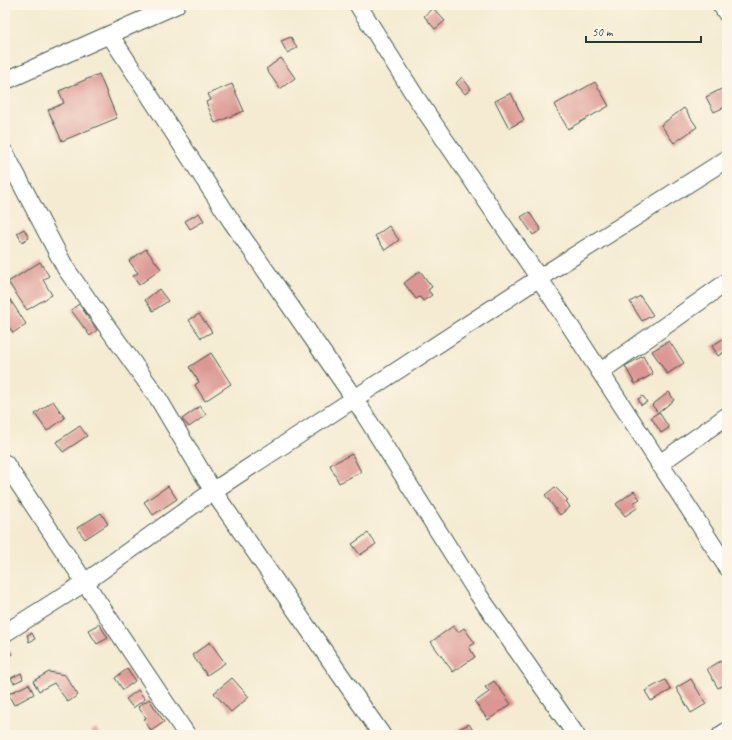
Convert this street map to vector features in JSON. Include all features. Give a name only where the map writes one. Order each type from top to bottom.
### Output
[{"type":"street","points":[[5,81],[176,5]]},
{"type":"street","points":[[358,5],[417,99],[539,278],[727,567]]},
{"type":"street","points":[[720,5],[727,14]]},
{"type":"street","points":[[110,35],[232,222],[354,398],[478,594],[576,735]]},
{"type":"street","points":[[5,153],[66,269],[158,398],[213,491],[382,735]]},
{"type":"street","points":[[5,633],[84,582],[213,491],[354,398],[539,278],[727,159]]},
{"type":"street","points":[[600,372],[727,282]]},
{"type":"street","points":[[659,464],[727,416]]},
{"type":"street","points":[[5,463],[187,735]]},
{"type":"street","points":[[721,735],[727,731]]},
{"type":"building","points":[[433,8],[445,21],[435,29],[424,16]]},
{"type":"building","points":[[291,37],[297,48],[287,53],[281,41]]},
{"type":"building","points":[[281,58],[295,78],[280,89],[266,69]]},
{"type":"building","points":[[99,74],[117,118],[62,141],[48,110],[64,103],[59,91]]},
{"type":"building","points":[[462,77],[471,89],[465,94],[456,83]]},
{"type":"building","points":[[595,82],[609,106],[568,129],[554,105]]},
{"type":"building","points":[[232,84],[244,111],[215,123],[206,102],[211,100],[208,94]]},
{"type":"building","points":[[727,86],[727,106],[714,112],[706,97]]},
{"type":"building","points":[[511,93],[524,120],[509,128],[495,101]]},
{"type":"building","points":[[684,108],[697,127],[674,143],[661,125]]},
{"type":"building","points":[[529,212],[541,230],[533,235],[521,217]]},
{"type":"building","points":[[199,213],[204,221],[190,229],[185,221]]},
{"type":"building","points":[[389,226],[399,240],[385,250],[375,236]]},
{"type":"building","points":[[24,229],[29,238],[22,242],[17,233]]},
{"type":"building","points":[[146,249],[161,269],[139,285],[133,276],[138,273],[129,261]]},
{"type":"building","points":[[40,262],[49,276],[43,280],[52,295],[27,310],[8,282]]},
{"type":"building","points":[[420,271],[432,287],[428,290],[432,295],[423,301],[420,297],[416,299],[404,283]]},
{"type":"building","points":[[159,289],[168,301],[153,311],[145,300]]},
{"type":"building","points":[[640,296],[653,315],[642,321],[630,302]]},
{"type":"building","points":[[9,298],[26,324],[13,333],[5,321],[5,300]]},
{"type":"building","points":[[79,304],[97,330],[90,336],[71,310]]},
{"type":"building","points":[[199,314],[212,332],[201,338],[189,320]]},
{"type":"building","points":[[727,336],[727,350],[718,356],[712,346]]},
{"type":"building","points":[[669,341],[684,363],[667,374],[652,351]]},
{"type":"building","points":[[211,353],[231,384],[205,401],[195,385],[199,382],[189,367]]},
{"type":"building","points":[[643,356],[653,374],[635,384],[625,366]]},
{"type":"building","points":[[669,392],[674,400],[658,413],[652,405]]},
{"type":"building","points":[[643,396],[647,402],[641,405],[638,399]]},
{"type":"building","points":[[53,401],[65,418],[47,431],[35,414]]},
{"type":"building","points":[[200,406],[206,415],[189,427],[182,419]]},
{"type":"building","points":[[659,412],[669,428],[661,433],[651,417]]},
{"type":"building","points":[[80,426],[87,436],[63,452],[56,442]]},
{"type":"building","points":[[352,454],[361,472],[339,483],[330,465]]},
{"type":"building","points":[[168,486],[177,499],[153,515],[144,502]]},
{"type":"building","points":[[555,487],[568,500],[566,501],[570,507],[560,515],[545,495]]},
{"type":"building","points":[[634,491],[640,499],[633,503],[637,508],[625,516],[616,504]]},
{"type":"building","points":[[101,513],[108,524],[85,539],[77,528]]},
{"type":"building","points":[[368,533],[376,544],[360,555],[352,544]]},
{"type":"building","points":[[99,624],[108,638],[97,644],[88,630]]},
{"type":"building","points":[[453,626],[458,632],[464,628],[475,643],[469,647],[475,657],[453,672],[431,642]]},
{"type":"building","points":[[32,633],[35,639],[29,642],[27,635]]},
{"type":"building","points":[[210,642],[225,663],[207,675],[192,655]]},
{"type":"building","points":[[7,646],[12,655],[5,659],[5,647]]},
{"type":"building","points":[[721,661],[727,671],[727,683],[718,688],[707,669]]},
{"type":"building","points":[[127,669],[135,681],[123,690],[115,678]]},
{"type":"building","points":[[49,672],[65,675],[78,695],[68,702],[54,683],[39,691],[33,681]]},
{"type":"building","points":[[21,673],[23,679],[14,683],[11,678]]},
{"type":"building","points":[[232,678],[249,697],[231,712],[214,693]]},
{"type":"building","points":[[691,679],[706,704],[691,713],[676,688]]},
{"type":"building","points":[[665,680],[671,690],[651,701],[645,691]]},
{"type":"building","points":[[494,681],[511,704],[488,720],[475,702],[489,692],[485,687]]},
{"type":"building","points":[[29,684],[34,694],[14,705],[8,694]]},
{"type":"building","points":[[138,690],[145,699],[133,708],[126,699]]},
{"type":"building","points":[[149,699],[164,722],[151,731],[144,719],[146,718],[138,707]]},
{"type":"building","points":[[469,724],[476,735],[459,735],[457,730]]},
{"type":"building","points":[[96,729],[100,735],[91,735],[90,733]]}]
